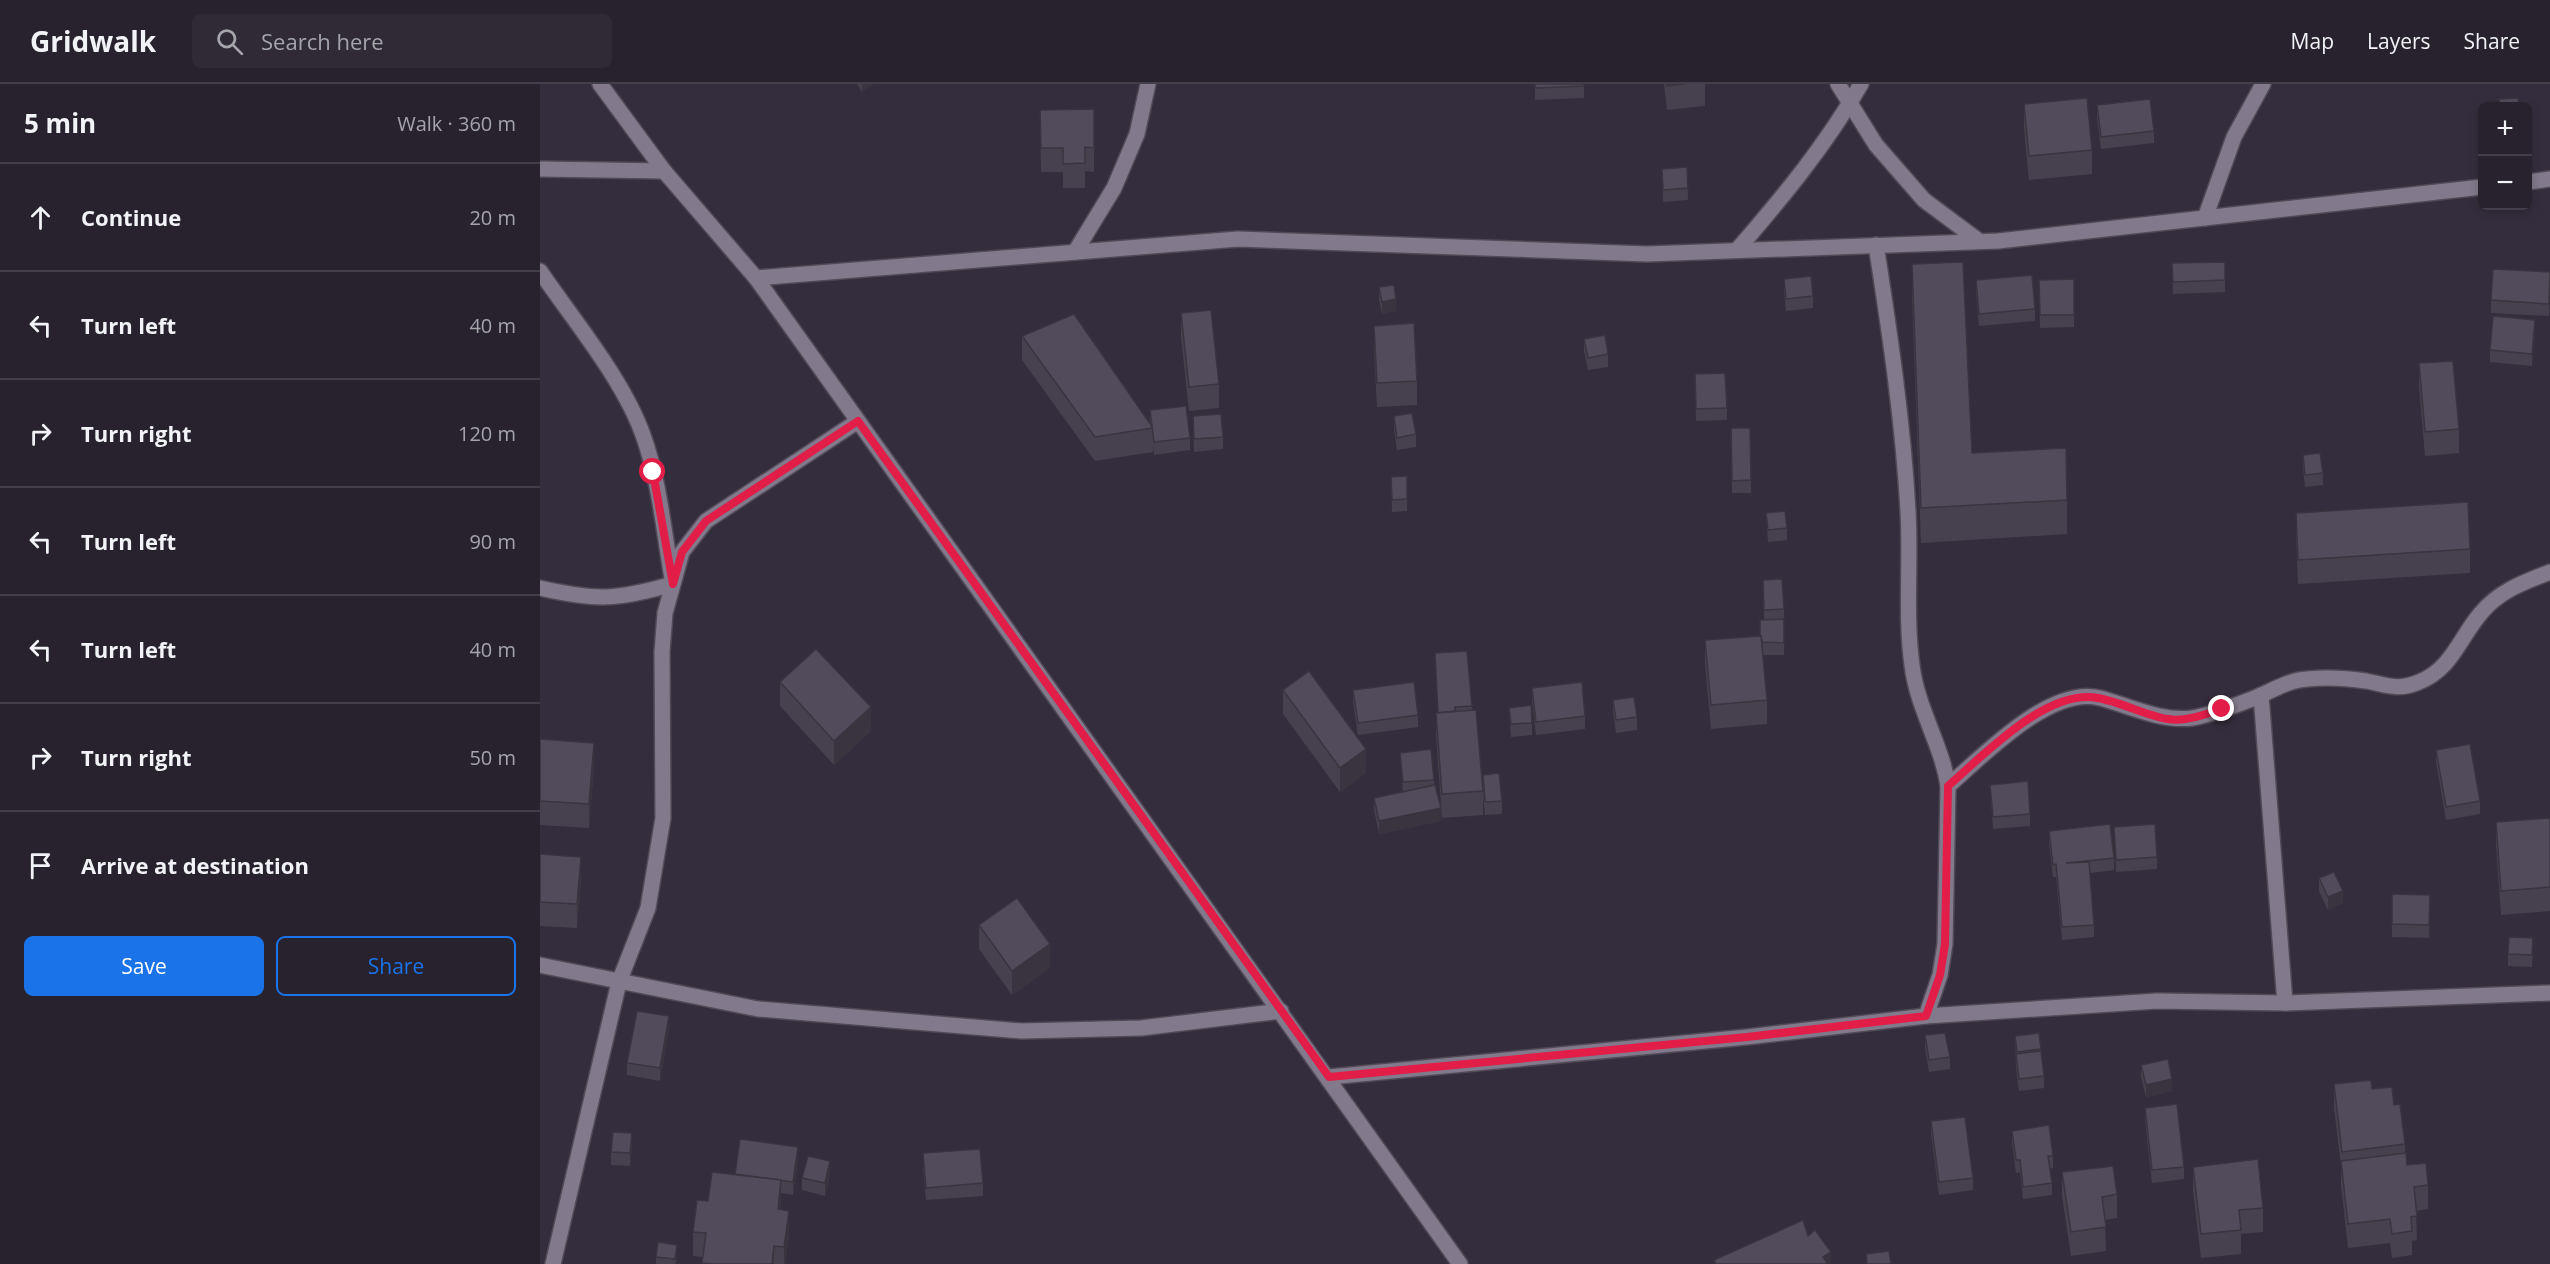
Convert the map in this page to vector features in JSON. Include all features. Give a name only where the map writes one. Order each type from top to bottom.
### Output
[{"type":"street","points":[[600,84],[664,171],[756,278],[1329,1077],[1460,1264]]},
{"type":"street","points":[[1075,252],[1114,188],[1137,134],[1148,84]]},
{"type":"street","points":[[1838,84],[1876,145],[1924,200],[1978,241]]},
{"type":"street","points":[[1737,250],[1792,187],[1835,129],[1861,84]]},
{"type":"street","points":[[2205,218],[2234,137],[2263,84]]},
{"type":"street","points":[[540,169],[664,171]]},
{"type":"street","points":[[2532,181],[2550,179]]},
{"type":"street","points":[[756,278],[1238,239],[1647,254],[1978,241],[2478,187]]},
{"type":"street","points":[[1876,246],[1898,387],[1908,513],[1912,665],[1917,692],[1946,771],[1948,786],[1945,944],[1940,975],[1926,1016]]},
{"type":"street","points":[[540,271],[622,390],[643,434],[653,472],[673,584]]},
{"type":"street","points":[[553,1264],[619,982],[648,908],[663,818],[662,652],[665,613],[682,552],[706,521],[858,421]]},
{"type":"street","points":[[1948,786],[2011,732],[2055,704],[2076,698],[2096,697],[2169,719],[2194,717],[2304,679],[2333,677],[2397,688],[2419,682],[2438,671],[2458,650],[2480,614],[2498,595],[2550,572]]},
{"type":"street","points":[[540,588],[601,599],[631,597],[673,584]]},
{"type":"street","points":[[2261,695],[2284,1003]]},
{"type":"street","points":[[540,965],[758,1009],[1022,1031],[1141,1028],[1281,1011]]},
{"type":"street","points":[[1329,1077],[1747,1037],[1926,1016],[2157,1002],[2284,1003],[2550,993]]},
{"type":"building","points":[[1535,84],[1584,84],[1584,86],[1535,88]]},
{"type":"building","points":[[2087,98],[2092,150],[2029,156],[2024,104]]},
{"type":"building","points":[[2518,98],[2518,102],[2499,102],[2499,99]]},
{"type":"building","points":[[2150,99],[2154,131],[2101,137],[2097,105]]},
{"type":"building","points":[[1094,109],[1094,148],[1085,147],[1085,163],[1063,164],[1063,148],[1041,148],[1040,110]]},
{"type":"building","points":[[1687,167],[1688,188],[1663,190],[1662,169]]},
{"type":"building","points":[[1963,262],[1972,453],[2066,448],[2067,500],[1921,508],[1912,264]]},
{"type":"building","points":[[2225,262],[2225,280],[2173,282],[2172,263]]},
{"type":"building","points":[[2493,269],[2550,272],[2549,304],[2491,300]]},
{"type":"building","points":[[2032,275],[2035,309],[1979,314],[1976,280]]},
{"type":"building","points":[[1811,276],[1813,296],[1786,299],[1784,279]]},
{"type":"building","points":[[2074,279],[2074,315],[2040,315],[2039,280]]},
{"type":"building","points":[[1394,285],[1396,299],[1382,302],[1379,287]]},
{"type":"building","points":[[1211,310],[1219,384],[1189,387],[1181,313]]},
{"type":"building","points":[[1074,314],[1153,428],[1095,437],[1022,336]]},
{"type":"building","points":[[2493,316],[2535,320],[2532,354],[2490,350]]},
{"type":"building","points":[[1414,323],[1417,381],[1377,383],[1374,326]]},
{"type":"building","points":[[1605,335],[1608,354],[1588,358],[1584,339]]},
{"type":"building","points":[[2453,361],[2459,429],[2425,432],[2419,363]]},
{"type":"building","points":[[1725,373],[1727,408],[1696,409],[1695,374]]},
{"type":"building","points":[[1186,406],[1190,438],[1154,442],[1150,410]]},
{"type":"building","points":[[1412,413],[1416,434],[1397,438],[1394,416]]},
{"type":"building","points":[[1221,414],[1223,437],[1194,439],[1193,416]]},
{"type":"building","points":[[1731,428],[1750,428],[1751,480],[1732,481]]},
{"type":"building","points":[[2320,453],[2323,473],[2305,475],[2303,455]]},
{"type":"building","points":[[1407,476],[1407,499],[1392,500],[1391,477]]},
{"type":"building","points":[[2468,502],[2470,549],[2298,560],[2296,513]]},
{"type":"building","points":[[1785,511],[1787,528],[1768,530],[1766,513]]},
{"type":"building","points":[[1782,579],[1784,609],[1764,610],[1763,580]]},
{"type":"building","points":[[1784,619],[1784,643],[1762,642],[1760,620]]},
{"type":"building","points":[[1761,636],[1767,700],[1711,705],[1705,640]]},
{"type":"building","points":[[816,649],[871,707],[834,741],[780,682]]},
{"type":"building","points":[[1467,651],[1472,706],[1455,707],[1455,711],[1438,713],[1435,653]]},
{"type":"building","points":[[1309,671],[1366,749],[1340,768],[1283,690]]},
{"type":"building","points":[[1414,682],[1418,715],[1358,723],[1353,690]]},
{"type":"building","points":[[1582,682],[1585,716],[1536,722],[1532,688]]},
{"type":"building","points":[[1634,697],[1637,717],[1616,720],[1613,700]]},
{"type":"building","points":[[1531,705],[1532,723],[1511,724],[1509,708]]},
{"type":"building","points":[[1476,710],[1483,791],[1442,794],[1436,713]]},
{"type":"building","points":[[540,739],[594,743],[589,804],[540,801]]},
{"type":"building","points":[[2470,744],[2480,801],[2446,807],[2436,750]]},
{"type":"building","points":[[1431,749],[1434,780],[1403,782],[1400,753]]},
{"type":"building","points":[[1499,773],[1502,801],[1485,802],[1483,775]]},
{"type":"building","points":[[2028,781],[2030,814],[1993,817],[1990,785]]},
{"type":"building","points":[[1435,785],[1441,808],[1379,821],[1374,798]]},
{"type":"building","points":[[2550,818],[2550,887],[2501,891],[2496,822]]},
{"type":"building","points":[[2110,824],[2114,858],[2066,863],[2089,862],[2094,925],[2062,927],[2056,864],[2053,865],[2049,831]]},
{"type":"building","points":[[2155,824],[2157,857],[2116,860],[2114,827]]},
{"type":"building","points":[[540,854],[581,857],[577,904],[540,902]]},
{"type":"building","points":[[2334,872],[2343,891],[2328,897],[2319,878]]},
{"type":"building","points":[[2392,894],[2430,895],[2429,925],[2392,924]]},
{"type":"building","points":[[1017,898],[1050,944],[1012,971],[979,925]]},
{"type":"building","points":[[2509,937],[2533,938],[2532,955],[2508,954]]},
{"type":"building","points":[[637,1011],[669,1016],[660,1068],[627,1063]]},
{"type":"building","points":[[1945,1033],[1950,1057],[1929,1060],[1925,1035]]},
{"type":"building","points":[[2039,1033],[2041,1049],[2017,1052],[2015,1036]]},
{"type":"building","points":[[2041,1051],[2044,1076],[2019,1079],[2016,1054]]},
{"type":"building","points":[[2168,1059],[2172,1079],[2146,1085],[2141,1065]]},
{"type":"building","points":[[2371,1080],[2372,1089],[2392,1087],[2394,1105],[2400,1104],[2405,1144],[2342,1152],[2334,1084]]},
{"type":"building","points":[[2177,1104],[2184,1167],[2152,1170],[2145,1108]]},
{"type":"building","points":[[1965,1117],[1973,1178],[1939,1182],[1931,1121]]},
{"type":"building","points":[[2049,1125],[2053,1156],[2048,1156],[2052,1183],[2023,1187],[2020,1160],[2016,1160],[2012,1131]]},
{"type":"building","points":[[613,1132],[632,1133],[630,1153],[611,1152]]},
{"type":"building","points":[[740,1139],[798,1147],[793,1182],[735,1174]]},
{"type":"building","points":[[980,1149],[983,1183],[926,1188],[923,1153]]},
{"type":"building","points":[[2406,1153],[2407,1165],[2426,1163],[2428,1185],[2414,1187],[2417,1216],[2411,1217],[2412,1231],[2392,1234],[2390,1219],[2348,1224],[2341,1161]]},
{"type":"building","points":[[808,1156],[830,1161],[825,1183],[802,1178]]},
{"type":"building","points":[[2258,1159],[2263,1208],[2239,1210],[2241,1230],[2201,1234],[2193,1167]]},
{"type":"building","points":[[2113,1166],[2117,1194],[2102,1197],[2106,1227],[2071,1232],[2062,1172]]},
{"type":"building","points":[[712,1172],[781,1180],[778,1209],[789,1211],[784,1247],[774,1246],[772,1264],[702,1263],[706,1233],[693,1232],[697,1200],[708,1201]]},
{"type":"building","points":[[1803,1220],[1808,1236],[1815,1230],[1831,1252],[1823,1257],[1828,1264],[1716,1264],[1714,1260]]},
{"type":"building","points":[[658,1242],[677,1245],[675,1259],[656,1257]]},
{"type":"building","points":[[1889,1251],[1891,1264],[1867,1264],[1866,1254]]},
{"type":"route","points":[[653,472],[673,584],[682,552],[706,521],[858,421],[1329,1077],[1747,1037],[1926,1016],[1940,975],[1945,944],[1948,786],[2011,732],[2055,704],[2076,698],[2096,697],[2169,719],[2194,717],[2222,709]]}]
